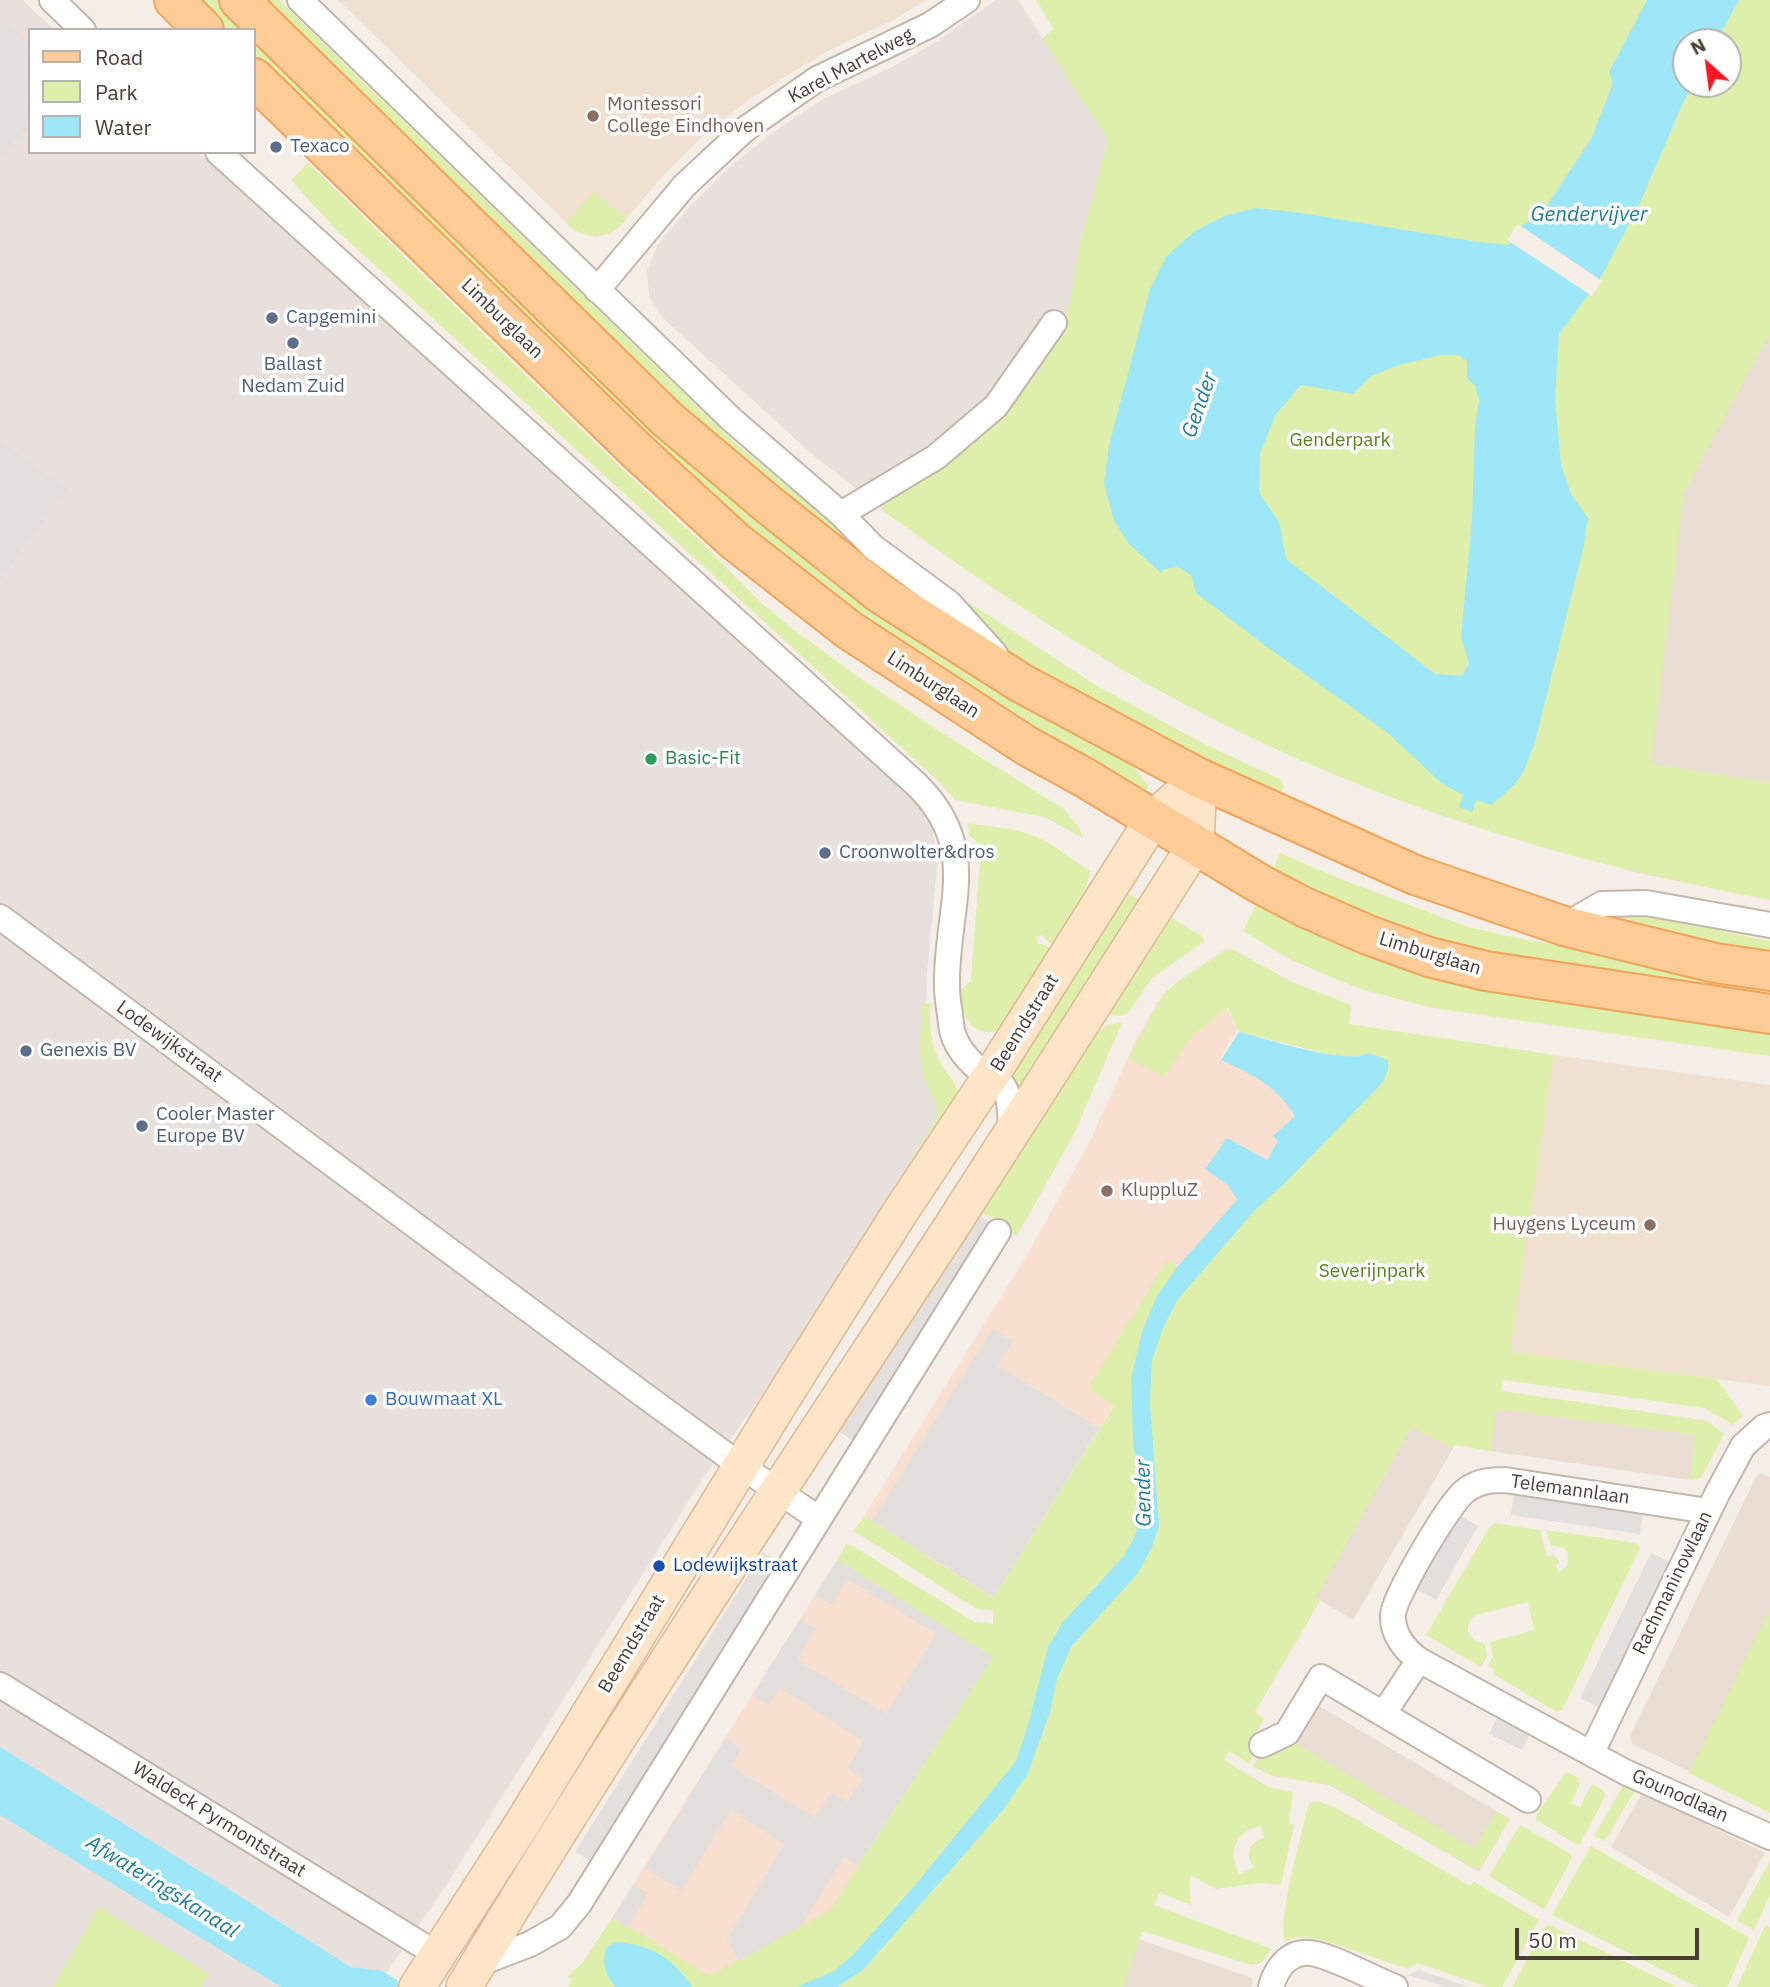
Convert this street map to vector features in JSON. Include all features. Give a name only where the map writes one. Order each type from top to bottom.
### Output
[{"type":"main road","points":[[174,0],[202,28]]},
{"type":"main road","points":[[239,0],[667,419],[881,594],[1021,683],[1199,778],[1415,875],[1564,926],[1715,963],[1770,971]]},
{"type":"main road","name":"Limburglaan","points":[[256,80],[638,451],[735,541],[849,630],[1027,746],[1260,884],[1368,935],[1429,957],[1486,971],[1770,1014]]},
{"type":"main road","points":[[1196,844],[1199,778]]},
{"type":"main road","name":"Beemdstraat","points":[[418,1986],[522,1824],[899,1214],[990,1077],[1153,819],[1199,778]]},
{"type":"main road","name":"Beemdstraat","points":[[471,1976],[638,1707],[1196,844]]},
{"type":"street","points":[[52,0],[81,28]]},
{"type":"street","points":[[300,0],[731,419],[841,514],[873,547],[949,603],[1021,683]]},
{"type":"street","name":"Karel Martelweg","points":[[597,290],[684,186],[744,130],[817,79],[930,25],[967,0]]},
{"type":"street","points":[[220,154],[917,785],[938,807],[954,843],[956,863],[947,986],[952,1035],[971,1064],[1002,1084],[1008,1095],[1011,1133]]},
{"type":"street","points":[[841,514],[936,457],[996,406],[1054,323]]},
{"type":"street","points":[[1564,926],[1602,904],[1646,903],[1770,925]]},
{"type":"street","name":"Lodewijkstraat","points":[[0,917],[777,1492]]},
{"type":"street","name":"Beemdstraat","points":[[471,1976],[560,1927],[579,1903],[998,1232]]},
{"type":"street","name":"Rachmaninowlaan","points":[[1592,1752],[1708,1511],[1743,1446],[1764,1427],[1770,1425]]},
{"type":"street","name":"Telemannlaan","points":[[1592,1752],[1419,1660],[1405,1648],[1396,1632],[1393,1612],[1395,1602],[1454,1500],[1478,1483],[1505,1480],[1708,1511]]},
{"type":"street","points":[[777,1492],[818,1518]]},
{"type":"street","points":[[1384,1713],[1419,1660]]},
{"type":"street","points":[[1262,1745],[1287,1733],[1321,1677],[1528,1800]]},
{"type":"street","name":"Waldeck Pyrmontstraat","points":[[0,1685],[438,1955]]},
{"type":"street","name":"Gounodlaan","points":[[1592,1752],[1625,1772],[1770,1837]]},
{"type":"street","points":[[1270,1987],[1284,1961],[1304,1952],[1319,1955],[1395,1987]]},
{"type":"shaded area","points":[[0,0],[23,0],[52,28],[28,28],[28,154],[199,154],[905,759],[929,796],[937,866],[927,973],[923,1063],[939,1113],[890,1212],[704,1477],[447,1884],[377,1987],[0,1987]]},
{"type":"shaded area","name":"Montessori College Eindhoven","points":[[338,0],[927,0],[893,20],[824,53],[751,98],[705,134],[664,175],[618,228],[609,234],[594,237],[574,230]]},
{"type":"shaded area","points":[[996,0],[1018,0],[1108,140],[1078,250],[1073,288],[1064,324],[1040,370],[1012,404],[878,505],[814,456],[663,318],[649,296],[647,270],[658,244],[691,205],[731,166],[772,133],[821,100],[894,66],[936,42]]},
{"type":"shaded area","points":[[0,16],[28,41],[28,127],[0,157]]},
{"type":"shaded area","points":[[1770,211],[1770,899],[1628,871],[1651,364]]},
{"type":"shaded area","points":[[0,442],[66,489],[0,580]]},
{"type":"shaded area","points":[[1158,1001],[1226,1007],[1238,1028],[1220,1058],[1233,1061],[1273,1082],[1298,1115],[1279,1151],[1182,1269],[1167,1261],[1089,1388],[1114,1405],[993,1598],[864,1516],[1030,1250],[1089,1143],[1134,1044]]},
{"type":"shaded area","name":"Huygens Lyceum","points":[[1554,1055],[1770,1085],[1770,1386],[1509,1352]]},
{"type":"shaded area","points":[[975,1213],[991,1223],[854,1441],[838,1431]]},
{"type":"shaded area","points":[[992,1329],[1013,1341],[998,1366],[1099,1428],[994,1597],[872,1521]]},
{"type":"shaded area","points":[[1493,1390],[1707,1421],[1701,1478],[1690,1480],[1484,1450]]},
{"type":"shaded area","points":[[1406,1416],[1455,1445],[1353,1620],[1305,1591]]},
{"type":"shaded area","points":[[1760,1473],[1770,1477],[1770,1624],[1697,1775],[1632,1744],[1630,1736]]},
{"type":"shaded area","points":[[1514,1494],[1643,1512],[1640,1534],[1511,1515]]},
{"type":"shaded area","points":[[1459,1515],[1478,1526],[1436,1600],[1416,1589]]},
{"type":"shaded area","points":[[763,1552],[779,1562],[591,1861],[575,1852]]},
{"type":"shaded area","points":[[1651,1553],[1671,1562],[1600,1708],[1580,1698]]},
{"type":"shaded area","points":[[837,1560],[993,1657],[830,1910],[709,1977],[612,1918]]},
{"type":"shaded area","points":[[837,1560],[993,1657],[858,1866],[844,1857],[801,1926],[738,1961],[727,1939],[784,1844],[731,1810],[681,1891],[645,1868],[725,1738],[742,1748],[731,1766],[815,1818],[831,1793],[847,1802],[863,1779],[848,1768],[863,1741],[780,1688],[768,1706],[752,1695],[800,1619],[816,1629],[797,1660],[886,1714],[936,1634],[847,1579],[831,1605],[815,1595]]},
{"type":"shaded area","points":[[1316,1704],[1510,1819],[1479,1872],[1283,1758]]},
{"type":"shaded area","points":[[1497,1718],[1530,1734],[1522,1750],[1489,1734]]},
{"type":"shaded area","points":[[1642,1793],[1765,1853],[1729,1917],[1611,1847]]},
{"type":"shaded area","points":[[633,1885],[648,1894],[627,1928],[612,1918]]},
{"type":"shaded area","points":[[1138,1939],[1250,1977],[1253,1980],[1251,1987],[1122,1987]]},
{"type":"shaded area","points":[[1419,1970],[1470,1987],[1446,1987],[1408,1975]]},
{"type":"green space","points":[[199,0],[218,0],[246,28],[227,28]]},
{"type":"green space","points":[[257,0],[279,0],[733,441],[837,527],[931,598],[900,588],[726,452]]},
{"type":"green space","name":"Genderpark","points":[[1036,0],[1770,0],[1770,333],[1684,493],[1651,764],[1770,783],[1770,900],[1615,867],[1470,825],[1399,800],[1260,742],[1193,709],[1064,635],[881,509],[887,499],[1012,404],[1040,370],[1064,324],[1078,250],[1108,140],[1042,38],[1054,29]]},
{"type":"green space","points":[[256,37],[585,358],[1129,760],[1148,786],[1145,794],[1050,741],[819,588],[693,481],[256,56]]},
{"type":"green space","points":[[308,163],[757,599],[861,679],[1064,809],[1078,826],[1083,838],[1044,817],[955,800],[938,781],[334,228],[291,180]]},
{"type":"green space","points":[[594,192],[627,219],[613,231],[589,236],[581,234],[566,223]]},
{"type":"green space","points":[[968,602],[1097,686],[1206,745],[1280,779],[1284,787],[1279,799],[1023,665],[965,606]]},
{"type":"green space","points":[[968,823],[1013,830],[1039,838],[1090,871],[1085,894],[1059,949],[1043,935],[1036,937],[1038,944],[1043,944],[1056,953],[1003,1029],[993,1032],[984,1032],[970,1024],[961,1000],[961,990],[971,981],[981,846],[969,835]]},
{"type":"green space","points":[[1280,853],[1468,927],[1770,984],[1770,999],[1601,975],[1426,941],[1271,874]]},
{"type":"green space","points":[[1126,892],[1142,901],[1019,1090],[1007,1070]]},
{"type":"green space","points":[[1258,900],[1770,1028],[1770,1056],[1433,1008],[1363,990],[1291,960],[1243,931]]},
{"type":"green space","points":[[1627,912],[1770,941],[1770,956],[1610,918]]},
{"type":"green space","points":[[1171,918],[1202,936],[1204,942],[1153,977],[1128,1013],[1107,1015]]},
{"type":"green space","name":"Severijnpark","points":[[1232,949],[1292,982],[1351,1005],[1349,1024],[1554,1055],[1510,1352],[1717,1379],[1743,1416],[1733,1425],[1705,1408],[1503,1380],[1501,1391],[1707,1421],[1724,1434],[1701,1478],[1690,1480],[1695,1435],[1497,1409],[1491,1451],[1455,1445],[1453,1449],[1412,1427],[1316,1598],[1320,1601],[1255,1712],[1264,1719],[1251,1742],[1257,1747],[1249,1764],[1229,1751],[1224,1760],[1268,1787],[1293,1792],[1289,1823],[1294,1825],[1281,1885],[1260,1883],[1216,1889],[1192,1876],[1189,1881],[1191,1905],[1162,1894],[1161,1891],[1154,1905],[1272,1949],[1262,1962],[1252,1965],[1142,1931],[1124,1987],[568,1987],[572,1979],[568,1976],[583,1962],[612,1918],[709,1976],[830,1910],[992,1658],[837,1560],[846,1544],[851,1545],[974,1622],[993,1624],[993,1611],[975,1608],[854,1531],[864,1516],[993,1598],[1114,1406],[1088,1388],[1167,1260],[1182,1269],[1279,1151],[1332,1055],[1239,1032],[1228,1008],[1193,1035],[1164,1077],[1128,1058],[1163,995],[1177,982],[1225,950]],"holes":[[[1261,1826],[1264,1838],[1255,1842],[1250,1849],[1254,1867],[1240,1875],[1234,1859],[1234,1851],[1240,1837],[1252,1828]]]},
{"type":"green space","points":[[923,1003],[931,1004],[930,1028],[933,1043],[958,1095],[917,1166],[905,1170],[937,1117],[936,1105],[921,1062]]},
{"type":"green space","points":[[1122,1023],[1073,1136],[1017,1236],[1007,1230],[1008,1227],[977,1209],[1097,1030],[1100,1031],[1107,1025]]},
{"type":"green space","points":[[1494,1523],[1540,1530],[1547,1556],[1554,1555],[1559,1562],[1556,1565],[1559,1573],[1567,1566],[1568,1554],[1563,1547],[1551,1546],[1546,1530],[1636,1543],[1640,1548],[1562,1710],[1555,1711],[1493,1674],[1494,1670],[1488,1666],[1493,1657],[1490,1642],[1534,1630],[1528,1602],[1476,1615],[1469,1623],[1470,1636],[1484,1643],[1487,1656],[1481,1667],[1426,1635]]},
{"type":"green space","points":[[1770,1609],[1770,1813],[1689,1773]]},
{"type":"green space","points":[[1289,1740],[1474,1849],[1496,1812],[1510,1819],[1483,1864],[1474,1869],[1334,1786],[1273,1776],[1253,1767],[1262,1750]]},
{"type":"green space","points":[[1566,1772],[1579,1778],[1577,1781],[1580,1783],[1571,1803],[1580,1807],[1592,1784],[1606,1795],[1580,1844],[1536,1820],[1537,1814]]},
{"type":"green space","points":[[1624,1784],[1635,1790],[1605,1841],[1594,1836]]},
{"type":"green space","points":[[1311,1802],[1321,1802],[1336,1808],[1470,1886],[1474,1882],[1539,1920],[1502,1987],[1487,1987],[1418,1963],[1408,1969],[1319,1939],[1299,1937],[1285,1941],[1283,1931],[1287,1896]]},
{"type":"green space","points":[[1520,1825],[1569,1853],[1572,1858],[1544,1910],[1489,1876]]},
{"type":"green space","points":[[1591,1846],[1748,1937],[1727,1987],[1697,1987],[1552,1915]]},
{"type":"green space","points":[[1770,1861],[1770,1895],[1754,1930],[1737,1920]]},
{"type":"green space","points":[[99,1907],[209,1974],[201,1987],[53,1987]]},
{"type":"green space","points":[[1549,1925],[1677,1987],[1512,1987],[1545,1926]]},
{"type":"green space","points":[[1770,1927],[1770,1987],[1737,1987],[1764,1928]]},
{"type":"water","points":[[1647,0],[1739,0],[1724,28],[1672,28],[1672,98],[1686,98],[1639,205],[1600,279],[1559,334],[1555,400],[1561,465],[1571,494],[1588,518],[1583,549],[1535,742],[1527,764],[1509,790],[1491,805],[1476,800],[1472,812],[1459,807],[1463,795],[1441,783],[1389,734],[1196,593],[1191,575],[1178,567],[1164,569],[1161,573],[1128,543],[1114,520],[1104,484],[1109,446],[1150,289],[1166,257],[1195,231],[1224,216],[1256,208],[1508,245],[1521,226],[1541,215],[1592,137],[1613,83],[1609,72]],"holes":[[[1440,355],[1459,355],[1467,361],[1467,378],[1475,386],[1479,400],[1475,427],[1472,520],[1461,637],[1469,663],[1462,676],[1435,674],[1286,559],[1279,522],[1259,493],[1260,453],[1276,414],[1301,385],[1353,394],[1371,376],[1399,365]]]},
{"type":"water","name":"Gender","points":[[1239,1032],[1325,1054],[1358,1056],[1369,1053],[1388,1060],[1388,1069],[1383,1082],[1287,1181],[1255,1210],[1178,1299],[1163,1328],[1152,1360],[1150,1403],[1159,1525],[1152,1547],[1138,1573],[1071,1647],[1057,1679],[1050,1712],[1028,1773],[1003,1810],[863,1970],[837,1987],[797,1987],[834,1971],[853,1955],[917,1883],[1016,1761],[1048,1647],[1063,1622],[1124,1556],[1136,1534],[1140,1492],[1133,1439],[1131,1379],[1142,1332],[1157,1296],[1178,1266],[1237,1200],[1228,1185],[1205,1169],[1227,1138],[1267,1160],[1278,1141],[1273,1136],[1295,1116],[1272,1089],[1221,1060]]},
{"type":"water","name":"Afwateringskanaal","points":[[0,1747],[350,1967],[382,1971],[408,1987],[281,1987],[0,1815]]},
{"type":"water","points":[[614,1942],[639,1946],[659,1954],[676,1968],[692,1987],[615,1987],[604,1964],[606,1948]]},
{"type":"pier","points":[[1518,224],[1602,281],[1592,296],[1507,240]]},
{"type":"place","name":"Montessori College Eindhoven","points":[[593,116]]},
{"type":"place","name":"Texaco","points":[[276,147]]},
{"type":"place","name":"Capgemini","points":[[272,318]]},
{"type":"place","name":"Ballast Nedam Zuid","points":[[293,343]]},
{"type":"place","name":"Basic-Fit","points":[[651,759]]},
{"type":"place","name":"Croonwolter&dros","points":[[825,853]]},
{"type":"place","name":"Genexis BV","points":[[26,1051]]},
{"type":"place","name":"Cooler Master Europe BV","points":[[142,1126]]},
{"type":"place","name":"KluppluZ","points":[[1107,1191]]},
{"type":"place","name":"Huygens Lyceum","points":[[1650,1225]]},
{"type":"place","name":"Bouwmaat XL","points":[[371,1400]]},
{"type":"place","name":"Lodewijkstraat","points":[[659,1566]]},
{"type":"water label","name":"Gendervijver","points":[[1589,215]]}]
